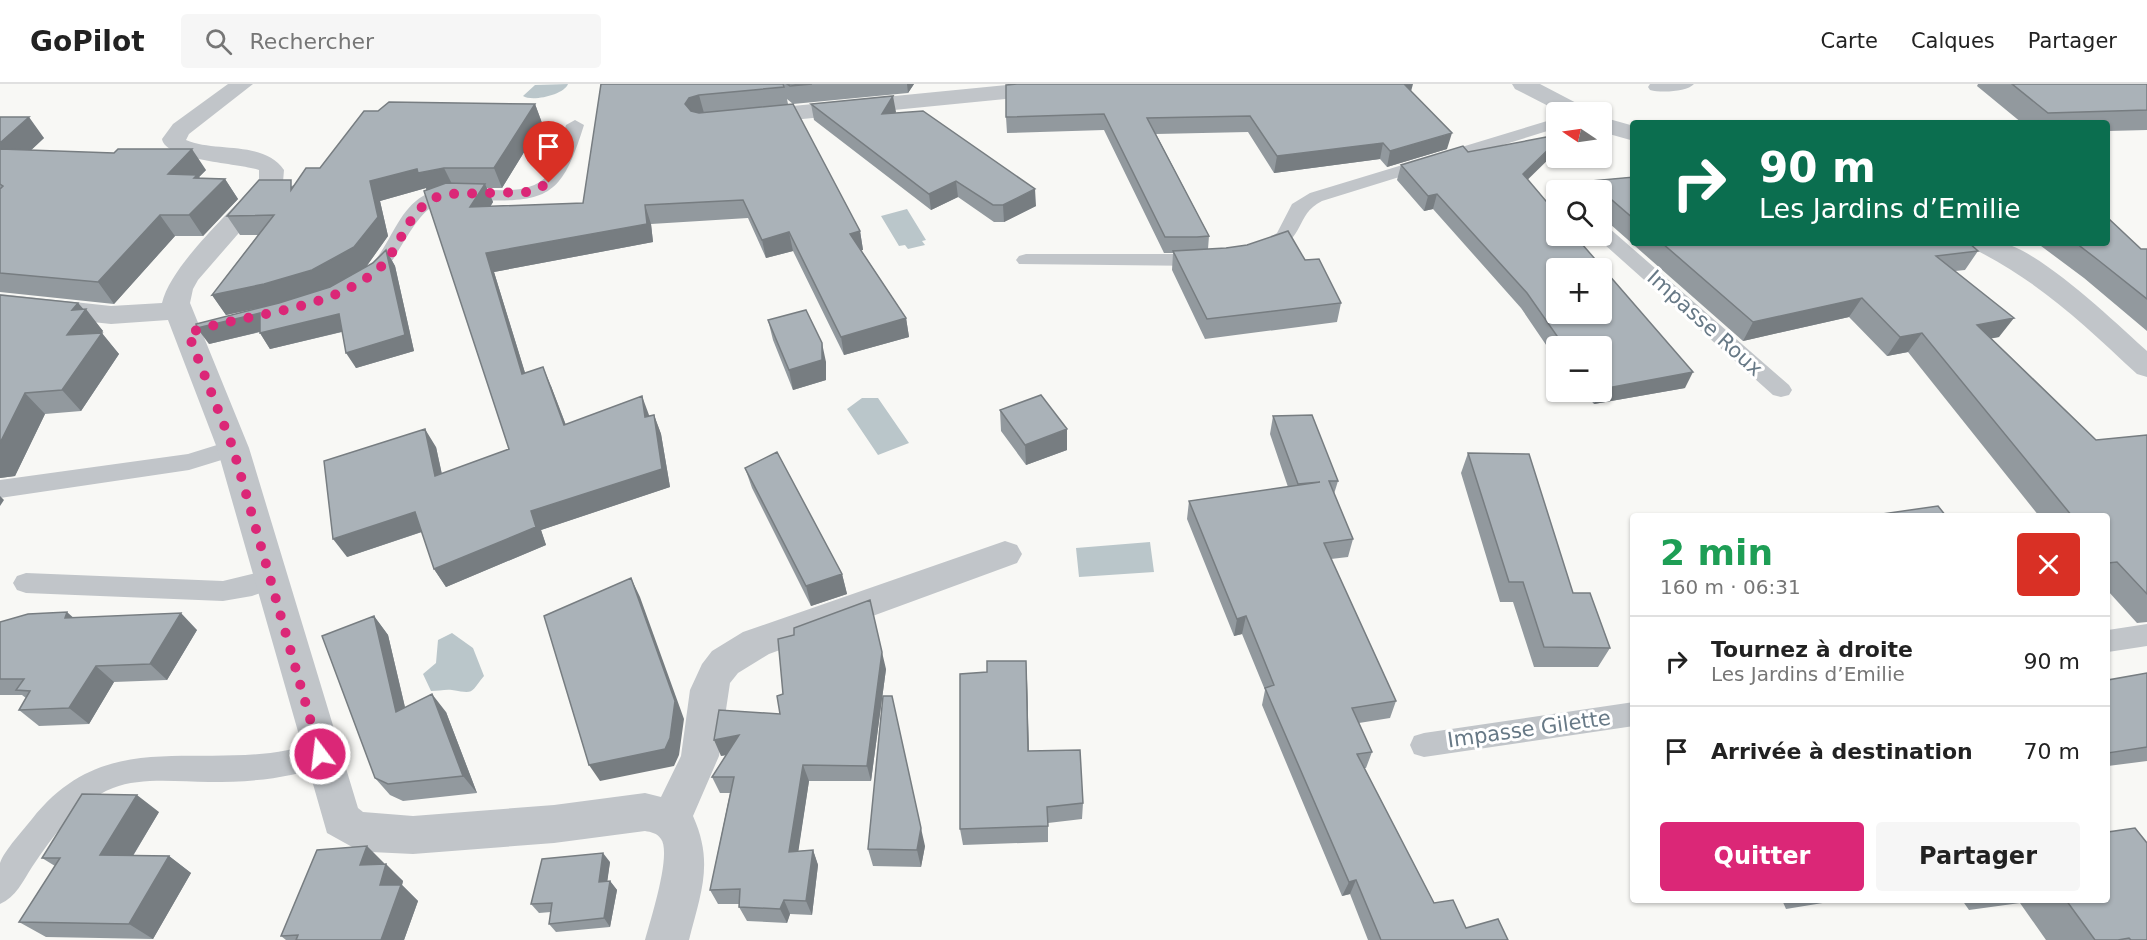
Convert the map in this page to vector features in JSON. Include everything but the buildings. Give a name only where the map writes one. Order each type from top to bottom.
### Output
[{"type":"street","points":[[242,84],[181,129],[174,139],[175,144],[186,149],[260,162],[272,170],[271,182],[188,275],[176,297],[191,323],[233,448],[341,820],[354,828],[370,833],[413,835],[542,825],[645,812],[670,819],[684,835],[685,849],[684,870],[667,940]]},
{"type":"street","points":[[728,120],[1085,84]]},
{"type":"street","points":[[1523,84],[1557,102]]},
{"type":"street","points":[[1612,126],[1630,133]]},
{"type":"street","points":[[1989,246],[2024,264],[2071,298],[2147,367]]},
{"type":"street","points":[[0,303],[108,314],[162,313],[191,323]]},
{"type":"street","points":[[670,819],[694,774],[700,756],[709,690],[715,675],[725,662],[765,640],[1005,554]]},
{"type":"lane","points":[[1656,87],[1686,84]]},
{"type":"lane","points":[[351,288],[384,264],[413,216],[430,200],[448,194],[530,192],[549,183],[560,167],[575,125]]},
{"type":"lane","points":[[1242,255],[1276,243],[1288,233],[1298,208],[1316,197],[1546,126]]},
{"type":"lane","name":"Impasse Roux","points":[[1612,241],[1780,390]]},
{"type":"lane","points":[[1026,260],[1181,262],[1216,259]]},
{"type":"lane","points":[[0,489],[189,462],[233,448]]},
{"type":"lane","points":[[26,583],[223,591],[252,586],[272,579]]},
{"type":"lane","points":[[2110,641],[2147,635]]},
{"type":"lane","name":"Impasse Gilette","points":[[1424,745],[1630,715]]},
{"type":"lane","points":[[0,889],[56,813],[94,783],[109,776],[152,770],[290,766],[320,754]]},
{"type":"shaded area","points":[[568,84],[561,91],[547,96],[527,98],[523,96],[535,85]]},
{"type":"shaded area","points":[[907,209],[926,240],[922,241],[925,245],[908,249],[905,245],[899,246],[881,216]]},
{"type":"shaded area","points":[[862,398],[878,398],[909,443],[878,455],[847,409]]},
{"type":"shaded area","points":[[1150,542],[1154,572],[1079,577],[1076,548]]},
{"type":"shaded area","points":[[452,633],[473,648],[484,676],[469,692],[431,691],[423,674],[436,663],[438,640]]},
{"type":"route","points":[[320,754],[254,514],[233,448],[188,333],[220,322],[320,301],[357,285],[384,264],[413,216],[426,202],[435,198],[448,194],[530,192],[549,183]]}]
